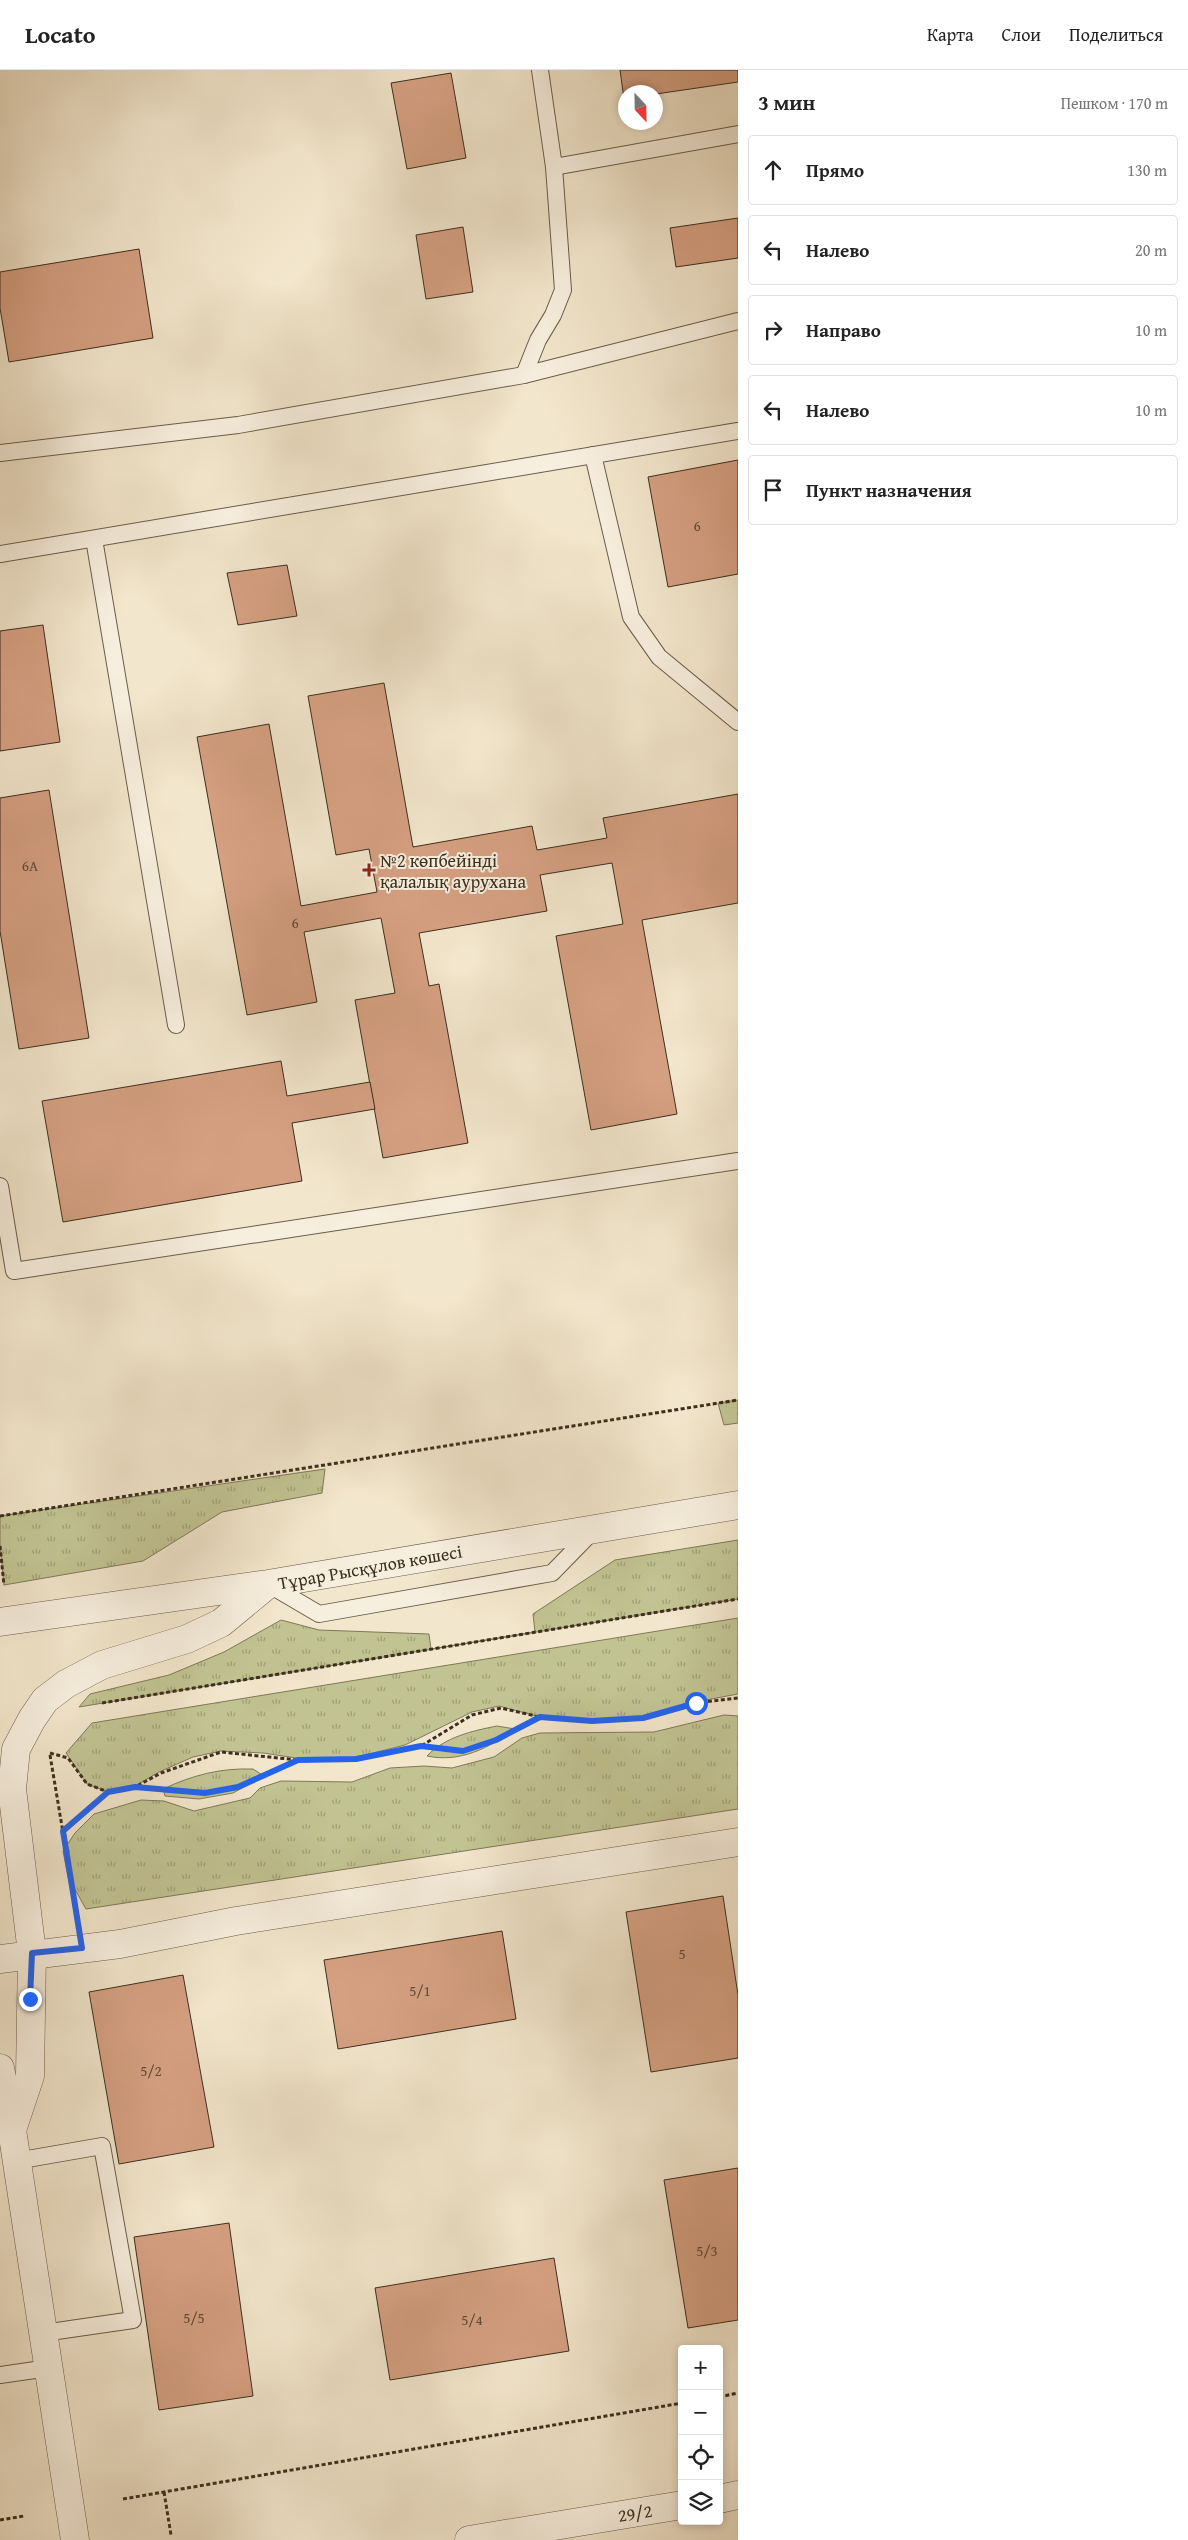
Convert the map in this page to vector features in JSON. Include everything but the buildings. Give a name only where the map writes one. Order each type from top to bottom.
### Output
[{"type":"street","name":"Тұрар Рысқұлов көшесі","points":[[0,1622],[268,1584],[738,1505]]},
{"type":"street","points":[[12,2130],[30,2076],[32,1953],[12,1789],[16,1749],[32,1718],[46,1700],[66,1684],[102,1665],[187,1639],[221,1623],[268,1584]]},
{"type":"street","points":[[0,1959],[32,1953],[82,1948],[481,1881],[738,1842]]},
{"type":"street","points":[[1,2076],[12,2130],[75,2540]]},
{"type":"street","points":[[723,2498],[738,2496]]},
{"type":"street","name":"29/2","points":[[469,2540],[678,2506]]},
{"type":"lane","points":[[524,374],[538,340],[553,315],[563,290],[554,167],[540,70]]},
{"type":"lane","points":[[554,167],[738,134]]},
{"type":"lane","points":[[0,453],[238,425],[524,374],[738,321]]},
{"type":"lane","points":[[0,554],[738,431]]},
{"type":"lane","points":[[593,455],[630,618],[658,657],[738,722]]},
{"type":"lane","points":[[94,539],[176,1025]]},
{"type":"lane","points":[[0,1186],[14,1271],[738,1161]]},
{"type":"lane","points":[[718,1164],[738,1171]]},
{"type":"lane","points":[[268,1584],[319,1614],[552,1573],[595,1530]]},
{"type":"lane","points":[[16,2161],[102,2146],[133,2320],[43,2333]]},
{"type":"lane","points":[[0,2375],[48,2368]]},
{"type":"path","points":[[0,1516],[738,1400]]},
{"type":"path","points":[[0,1546],[4,1585]]},
{"type":"path","points":[[98,1704],[738,1599]]},
{"type":"path","points":[[421,1746],[472,1715],[500,1708],[540,1717],[592,1721],[643,1718],[696,1703],[738,1698]]},
{"type":"path","points":[[135,1787],[161,1773],[221,1752],[298,1760],[356,1759],[421,1746],[463,1751],[496,1740],[540,1717]]},
{"type":"path","points":[[49,1744],[82,1948]]},
{"type":"path","points":[[50,1753],[68,1758],[87,1784],[108,1792]]},
{"type":"path","points":[[63,1831],[108,1792],[135,1787],[205,1793],[238,1787],[298,1760]]},
{"type":"path","points":[[723,2396],[738,2393]]},
{"type":"path","points":[[123,2499],[678,2404]]},
{"type":"path","points":[[164,2492],[171,2534]]},
{"type":"path","points":[[0,2520],[24,2516]]},
{"type":"green space","points":[[738,1400],[738,1423],[724,1425],[718,1403]]},
{"type":"green space","points":[[325,1469],[322,1493],[222,1512],[143,1561],[4,1585],[0,1546],[0,1516]]},
{"type":"green space","points":[[738,1540],[738,1599],[79,1707],[90,1694],[169,1675],[224,1652],[281,1620],[319,1630],[429,1634],[431,1649],[535,1632],[533,1614],[615,1560]]},
{"type":"green space","points":[[738,1618],[738,1694],[695,1702],[642,1718],[591,1720],[540,1717],[499,1706],[472,1712],[405,1745],[357,1757],[303,1759],[263,1753],[221,1751],[193,1757],[159,1772],[135,1786],[108,1792],[87,1784],[66,1753],[92,1723]]},
{"type":"green space","points":[[724,1715],[738,1716],[738,1809],[86,1909],[68,1877],[63,1851],[75,1833],[94,1814],[141,1800],[164,1801],[194,1811],[250,1798],[260,1788],[281,1781],[352,1782],[390,1768],[424,1766],[452,1768],[494,1757],[522,1738],[540,1733],[654,1732]]},
{"type":"green space","points":[[497,1726],[515,1729],[484,1748],[462,1756],[439,1758],[427,1756],[450,1739]]},
{"type":"green space","points":[[253,1769],[264,1776],[233,1793],[199,1799],[165,1796],[163,1789],[207,1773]]},
{"type":"place","name":"№2 көпбейінді қалалық аурухана","points":[[369,870]]},
{"type":"route","points":[[30,1999],[32,1953],[82,1948],[63,1831],[108,1792],[135,1787],[205,1793],[238,1787],[298,1760],[356,1759],[421,1746],[463,1751],[496,1740],[540,1717],[592,1721],[643,1718],[696,1703]]}]
